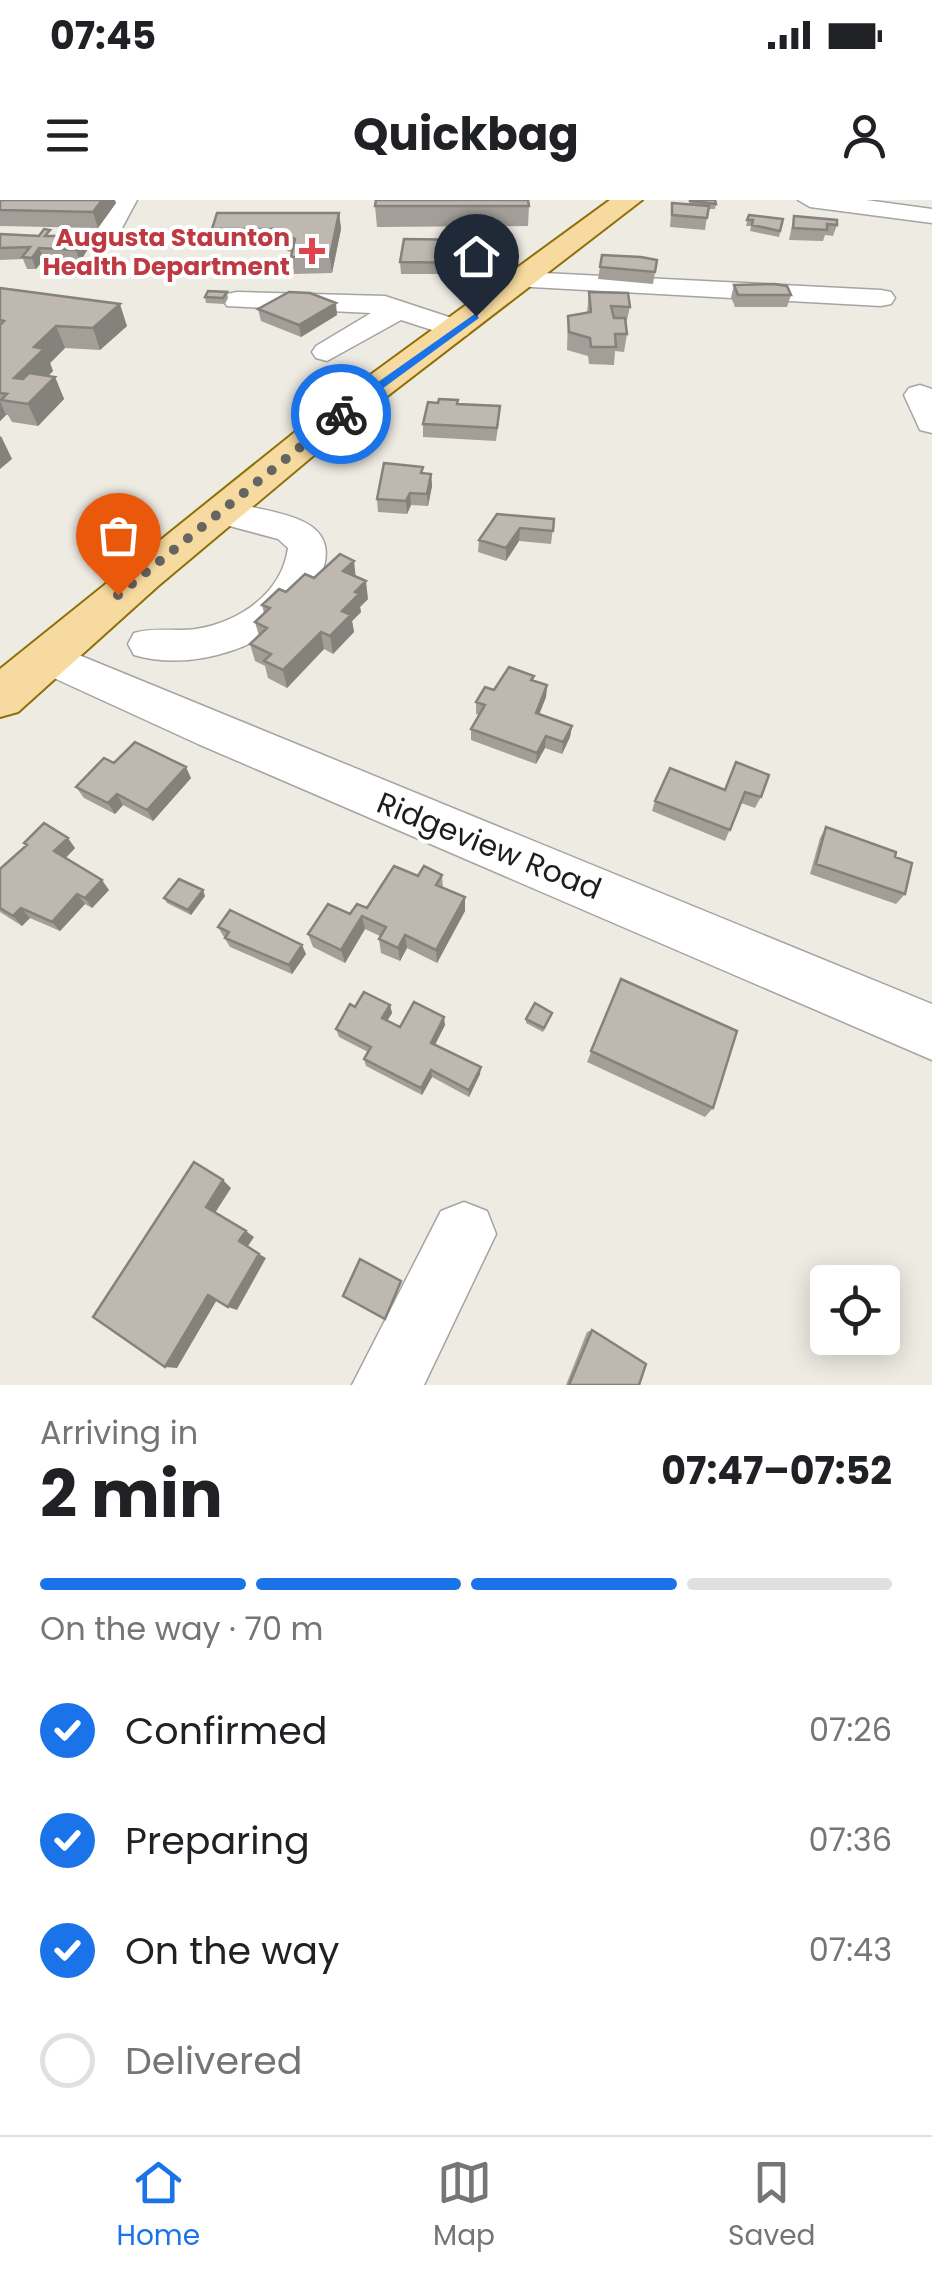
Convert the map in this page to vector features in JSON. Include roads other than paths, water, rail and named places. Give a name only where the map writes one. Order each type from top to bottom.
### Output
[{"type":"main road","points":[[0,698],[338,416],[628,200]]},
{"type":"street","points":[[106,236],[125,200]]},
{"type":"street","points":[[810,200],[932,216]]},
{"type":"street","points":[[523,280],[881,298]]},
{"type":"street","points":[[237,300],[375,304],[457,329]]},
{"type":"street","points":[[328,352],[398,309]]},
{"type":"street","points":[[149,644],[191,648],[266,617],[294,588],[309,561],[307,545],[291,530],[220,512]]},
{"type":"street","name":"Ridgeview Road","points":[[47,657],[214,732],[932,1032]]},
{"type":"street","points":[[387,1385],[464,1234]]},
{"type":"place","name":"Augusta Staunton Health Department","points":[[312,251]]}]
